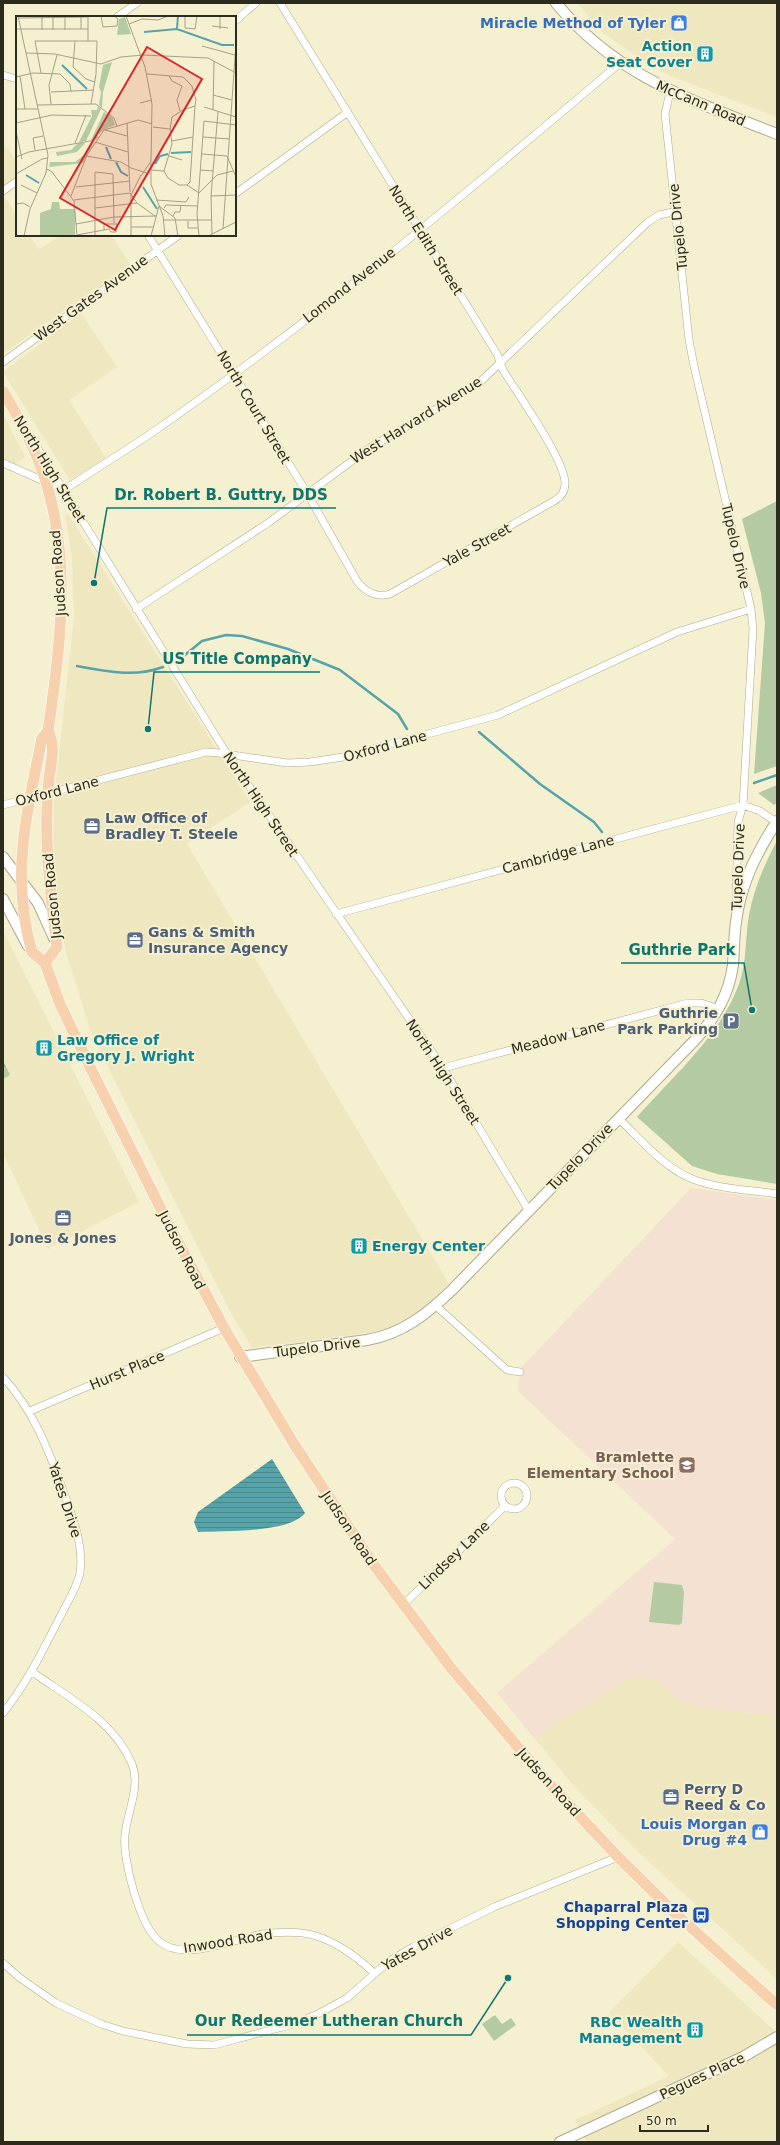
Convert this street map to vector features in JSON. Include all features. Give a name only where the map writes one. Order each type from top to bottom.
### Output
[{"type":"main road","name":"North High Street","points":[[3,391],[20,420]]},
{"type":"main road","name":"Judson Road","points":[[20,420],[46,482],[58,539],[62,591],[60,650],[48,731],[42,738],[22,845],[20,877],[23,917],[32,952],[45,963],[60,1004],[94,1075],[177,1242],[240,1357],[345,1523],[403,1605],[515,1745],[618,1857],[688,1926],[777,2005]]},
{"type":"main road","name":"Judson Road","points":[[45,963],[58,947],[48,876],[48,794],[54,741],[48,731]]},
{"type":"street","points":[[118,16],[137,3]]},
{"type":"street","points":[[236,20],[256,3]]},
{"type":"street","name":"North Edith Street","points":[[280,3],[497,354],[500,363],[558,460],[565,479]]},
{"type":"street","name":"McCann Road","points":[[556,3],[584,34],[620,63],[670,92],[777,134]]},
{"type":"street","name":"Lomond Avenue","points":[[64,490],[150,434],[326,304],[487,176],[620,63]]},
{"type":"street","points":[[3,75],[8,78],[16,79]]},
{"type":"street","name":"Tupelo Drive","points":[[240,1357],[377,1338],[408,1326],[435,1305],[529,1211],[710,1024],[719,1009],[730,980],[736,922],[738,822],[743,805],[753,642],[751,609],[689,340],[677,211],[665,114],[670,92]]},
{"type":"street","points":[[236,193],[348,112]]},
{"type":"street","points":[[3,191],[16,182]]},
{"type":"street","name":"West Harvard Avenue","points":[[136,609],[268,523],[368,449],[473,388],[648,222],[662,214],[677,211]]},
{"type":"street","name":"North Court Street","points":[[149,236],[234,372],[307,493],[357,581],[365,589],[376,594]]},
{"type":"street","name":"West Gates Avenue","points":[[3,362],[178,236]]},
{"type":"street","name":"North High Street","points":[[20,420],[227,754],[443,1068],[529,1211]]},
{"type":"street","points":[[3,463],[64,490]]},
{"type":"street","name":"Yale Street","points":[[376,594],[387,595],[394,592],[554,501],[564,491],[565,479]]},
{"type":"street","name":"Oxford Lane","points":[[3,805],[206,752],[287,763],[327,760],[491,717],[512,709],[677,632],[751,609]]},
{"type":"street","points":[[736,922],[756,854],[777,822],[760,811],[743,805]]},
{"type":"street","name":"Cambridge Lane","points":[[336,914],[743,805]]},
{"type":"street","points":[[3,857],[20,877],[42,909],[58,947]]},
{"type":"street","points":[[3,899],[32,952]]},
{"type":"street","name":"Meadow Lane","points":[[443,1068],[688,1003],[701,1003],[719,1009]]},
{"type":"street","points":[[618,1118],[672,1168],[688,1177],[705,1182],[777,1194]]},
{"type":"street","points":[[435,1305],[507,1370],[520,1372]]},
{"type":"street","name":"Hurst Place","points":[[30,1411],[224,1328]]},
{"type":"street","name":"Yates Drive","points":[[3,1377],[30,1411],[49,1450],[74,1520],[79,1540],[80,1562],[80,1574],[73,1591],[31,1671],[3,1713]]},
{"type":"street","name":"Lindsey Lane","points":[[403,1605],[505,1506]]},
{"type":"street","name":"Inwood Road","points":[[31,1671],[107,1727],[123,1747],[132,1764],[135,1784],[125,1833],[125,1850],[143,1918],[150,1931],[160,1942],[167,1947],[186,1950],[261,1935],[302,1933],[315,1935],[341,1947],[360,1959],[374,1973]]},
{"type":"street","name":"Yates Drive","points":[[3,1963],[38,1991],[81,2016],[122,2031],[198,2046],[232,2042],[290,2025],[316,2015],[347,1998],[374,1973],[399,1955],[494,1907],[618,1857]]},
{"type":"street","name":"Pegues Place","points":[[560,2142],[742,2057],[777,2037]]},
{"type":"shaded area","points":[[577,3],[777,3],[777,117],[670,76],[626,49],[601,31]]},
{"type":"shaded area","points":[[3,142],[16,161],[16,188],[4,196],[16,214],[16,236],[30,236],[39,249],[60,236],[112,236],[130,264],[3,354]]},
{"type":"shaded area","points":[[81,313],[117,367],[69,400],[106,458],[70,480],[3,372]]},
{"type":"shaded area","points":[[3,414],[25,457],[15,464],[3,458]]},
{"type":"shaded area","points":[[68,514],[250,802],[187,844],[449,1284],[420,1311],[391,1327],[375,1332],[252,1348],[231,1313],[91,1033],[65,949],[53,868],[54,800],[74,617],[72,557],[65,515]]},
{"type":"shaded area","points":[[3,931],[139,1202],[48,1249],[3,1153]]},
{"type":"shaded area","name":"Bramlette Elementary School","points":[[691,1188],[777,1200],[777,1715],[719,1710],[683,1703],[656,1680],[641,1677],[626,1680],[534,1738],[497,1693],[675,1539],[518,1391],[520,1369]]},
{"type":"shaded area","points":[[641,1677],[656,1680],[683,1703],[719,1710],[777,1715],[777,1979],[635,1849],[576,1788],[534,1738],[626,1680]]},
{"type":"shaded area","points":[[678,1942],[777,2033],[777,2142],[587,2142],[575,2120],[669,2076],[609,2013]]},
{"type":"green space","points":[[777,501],[777,766],[754,774],[765,623],[761,593],[742,519]]},
{"type":"green space","points":[[777,785],[777,803],[774,805],[758,793]]},
{"type":"green space","points":[[777,841],[777,1184],[717,1174],[692,1166],[637,1117],[694,1055],[708,1038],[731,1003],[742,976],[749,915],[754,895],[764,868]]},
{"type":"green space","points":[[3,1061],[10,1075],[3,1079]]},
{"type":"green space","points":[[654,1582],[682,1585],[684,1592],[682,1623],[679,1625],[649,1622]]},
{"type":"green space","points":[[495,2015],[502,2024],[511,2018],[516,2025],[494,2041],[482,2024]]},
{"type":"water","points":[[272,1459],[305,1513],[297,1520],[271,1528],[239,1531],[198,1532],[194,1522],[198,1512]]},
{"type":"waterway","points":[[179,660],[202,641],[226,635],[242,636],[288,649],[340,670],[398,714],[407,729]]},
{"type":"waterway","points":[[77,666],[131,673],[163,667]]},
{"type":"waterway","points":[[479,732],[540,784],[594,822],[602,832]]},
{"type":"waterway","points":[[754,783],[777,775]]},
{"type":"place","name":"Miracle Method of Tyler","points":[[679,23]]},
{"type":"place","name":"Action Seat Cover","points":[[705,54]]},
{"type":"place","name":"Dr. Robert B. Guttry, DDS","points":[[94,583]]},
{"type":"place","name":"US Title Company","points":[[148,729]]},
{"type":"place","name":"Law Office of Bradley T. Steele","points":[[92,826]]},
{"type":"place","name":"Gans & Smith Insurance Agency","points":[[135,940]]},
{"type":"place","name":"Guthrie Park","points":[[752,1010]]},
{"type":"place","name":"Guthrie Park Parking","points":[[731,1021]]},
{"type":"place","name":"Law Office of Gregory J. Wright","points":[[44,1048]]},
{"type":"place","name":"Jones & Jones","points":[[63,1218]]},
{"type":"place","name":"Energy Center","points":[[359,1246]]},
{"type":"place","name":"Bramlette Elementary School","points":[[687,1465]]},
{"type":"place","name":"Perry D Reed & Co","points":[[671,1797]]},
{"type":"place","name":"Louis Morgan Drug #4","points":[[760,1832]]},
{"type":"place","name":"Chaparral Plaza Shopping Center","points":[[701,1915]]},
{"type":"place","name":"Our Redeemer Lutheran Church","points":[[508,1978]]},
{"type":"place","name":"RBC Wealth Management","points":[[695,2030]]}]
